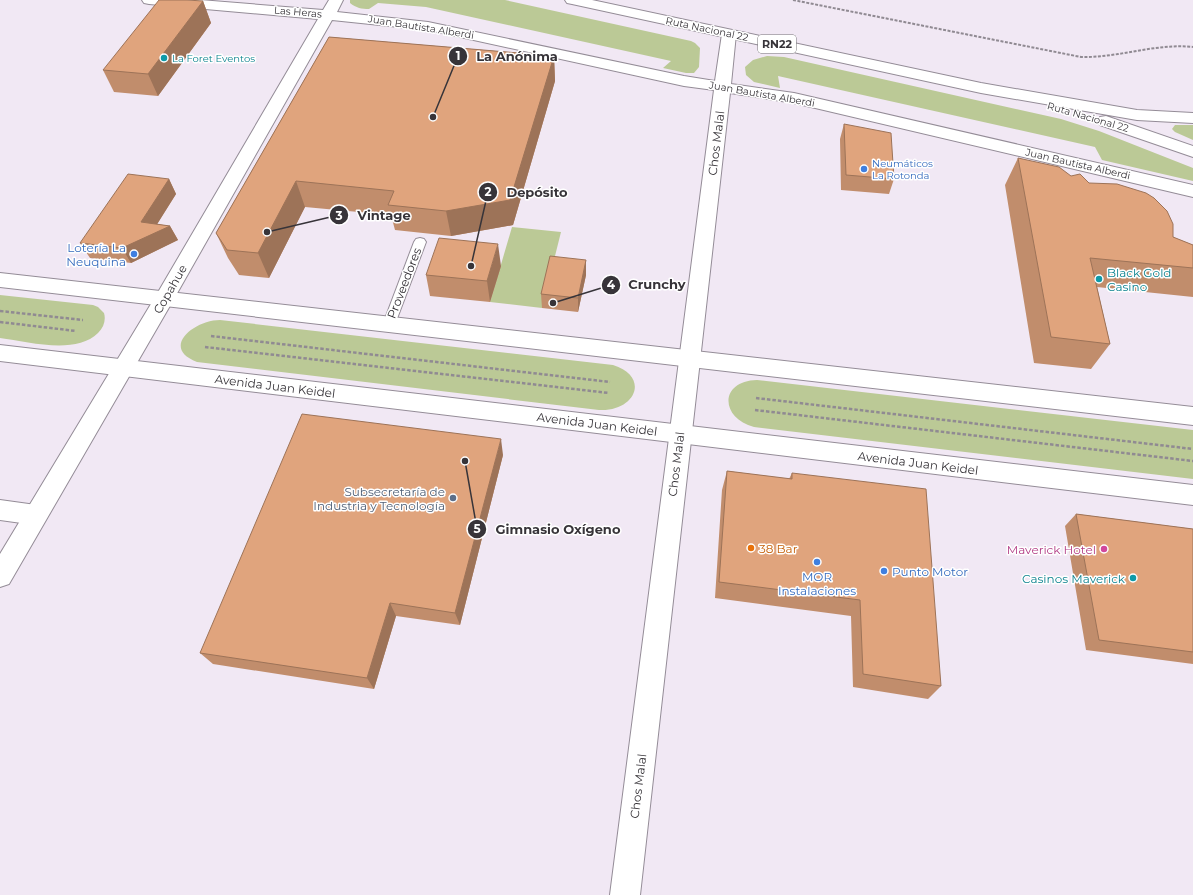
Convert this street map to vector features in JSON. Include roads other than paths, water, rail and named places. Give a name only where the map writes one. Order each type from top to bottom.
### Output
[{"type":"main road","name":"Las Heras","points":[[149,0],[328,15]]},
{"type":"main road","name":"Copahue","points":[[0,576],[124,368],[336,0]]},
{"type":"main road","name":"Ruta Nacional 22","points":[[572,0],[981,88],[1110,111],[1193,118]]},
{"type":"main road","name":"Juan Bautista Alberdi","points":[[328,15],[428,26],[666,77],[794,98],[1193,191]]},
{"type":"main road","name":"Chos Malal","points":[[625,895],[729,34]]},
{"type":"main road","name":"Ruta Nacional 22","points":[[981,88],[1106,121],[1193,152]]},
{"type":"main road","points":[[0,280],[1193,416]]},
{"type":"main road","name":"Avenida Juan Keidel","points":[[0,353],[1193,495]]},
{"type":"street","points":[[0,510],[36,515]]},
{"type":"lane","name":"Proveedores","points":[[389,324],[420,242]]},
{"type":"place","name":"La Foret Eventos","points":[[164,58]]},
{"type":"place","name":"La Anónima","points":[[433,117]]},
{"type":"place","name":"Neumáticos La Rotonda","points":[[864,169]]},
{"type":"place","name":"Vintage","points":[[267,232]]},
{"type":"place","name":"Lotería La Neuquina","points":[[134,254]]},
{"type":"place","name":"Depósito","points":[[471,266]]},
{"type":"place","name":"Black Gold Casino","points":[[1099,279]]},
{"type":"place","name":"Crunchy","points":[[553,303]]},
{"type":"place","name":"Gimnasio Oxígeno","points":[[465,461]]},
{"type":"place","name":"Subsecretaría de Industria y Tecnología","points":[[453,498]]},
{"type":"place","name":"38 Bar","points":[[751,548]]},
{"type":"place","name":"Maverick Hotel","points":[[1104,549]]},
{"type":"place","name":"MOR Instalaciones","points":[[817,562]]},
{"type":"place","name":"Punto Motor","points":[[884,571]]},
{"type":"place","name":"Casinos Maverick","points":[[1133,578]]}]
